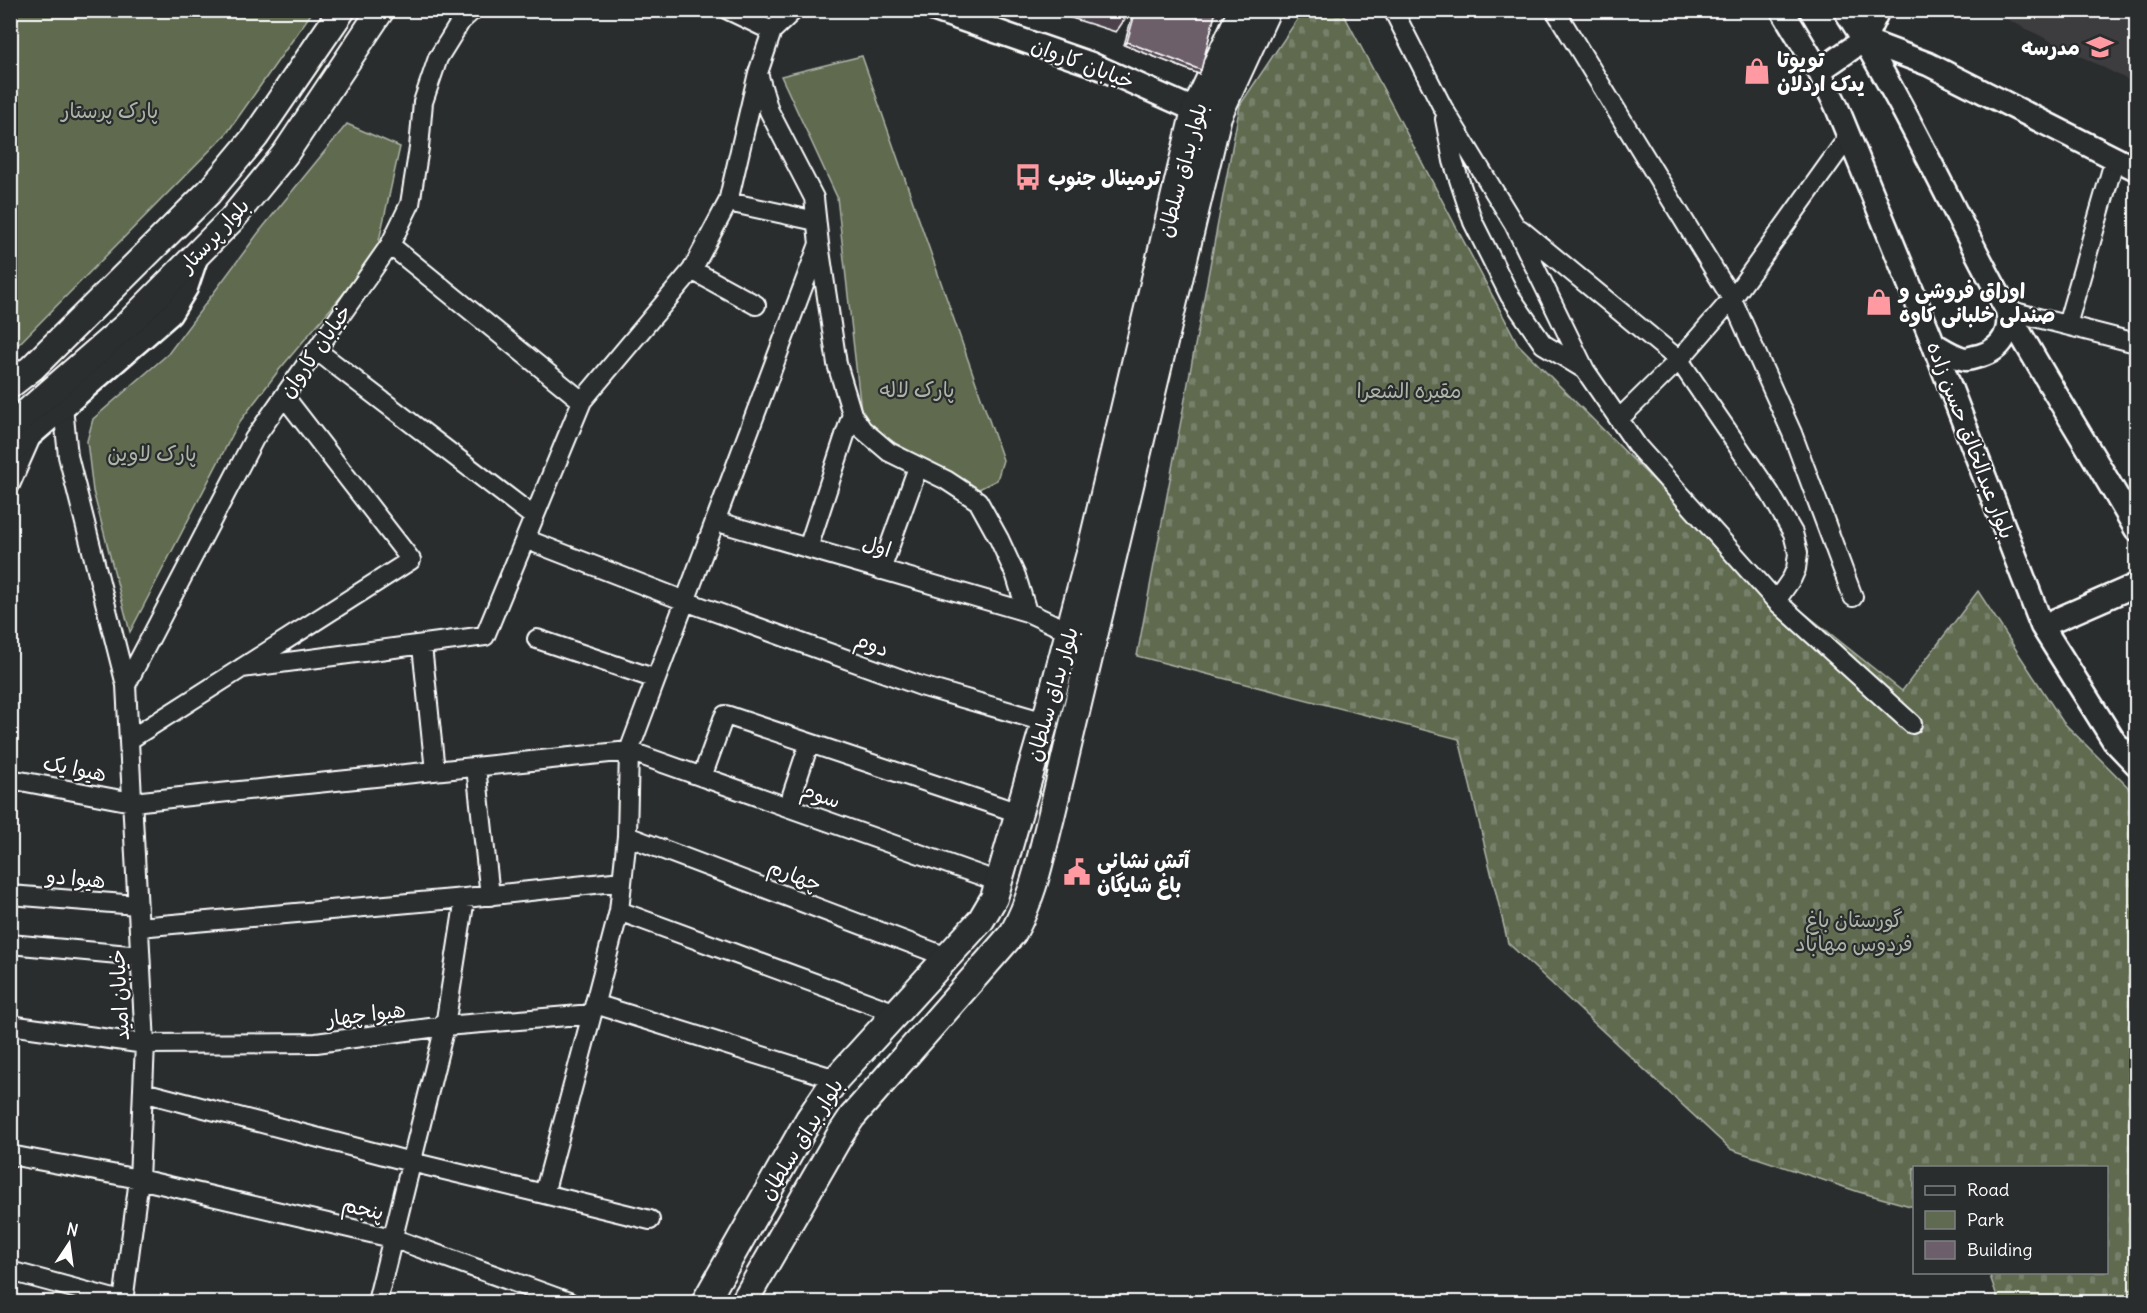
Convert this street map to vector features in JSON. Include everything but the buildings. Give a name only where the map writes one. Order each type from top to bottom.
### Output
[{"type":"main road","name":"بلوار پرستار","points":[[10,385],[32,368],[209,192],[255,137],[342,10]]},
{"type":"main road","name":"بلوار پرستار","points":[[21,431],[232,219],[285,153],[381,10]]},
{"type":"main road","name":"بلوار بداق سلطان","points":[[705,1302],[809,1119],[836,1079],[989,909],[999,882],[1070,632],[1195,110],[1242,10]]},
{"type":"main road","name":"بلوار بداق سلطان","points":[[744,1302],[852,1117],[1012,933],[1028,901],[1045,841],[1218,116],[1267,10]]},
{"type":"main road","points":[[1045,841],[1041,831],[1033,824],[1022,825],[1019,812],[1027,806],[1034,812],[1044,812],[1055,799]]},
{"type":"street","name":"خیابان کاروان","points":[[126,685],[254,439],[390,245],[410,204],[419,148],[423,102],[438,58],[461,21],[473,10]]},
{"type":"street","points":[[728,10],[772,31]]},
{"type":"street","points":[[242,668],[486,636],[582,401],[692,270],[728,202],[758,73],[772,31],[794,10]]},
{"type":"street","name":"خیابان کاروان","points":[[935,10],[1091,64],[1195,110]]},
{"type":"street","points":[[1394,10],[1443,108],[1514,224],[1585,370],[1638,447],[1776,601],[1912,724]]},
{"type":"street","points":[[1556,10],[1732,299],[1792,432],[1853,597]]},
{"type":"street","name":"بلوار عبدالخالق حسن زاده","points":[[1782,10],[1819,71],[1849,136],[1934,345],[2039,618],[2114,741],[2136,764]]},
{"type":"street","points":[[1845,10],[1927,155],[2007,310],[2136,529]]},
{"type":"street","points":[[1819,71],[1864,40],[1878,10]]},
{"type":"street","points":[[1864,40],[1928,64],[2136,169]]},
{"type":"street","points":[[758,73],[769,111],[814,198],[837,364],[852,414],[862,429],[889,452],[946,480],[978,501],[1016,576],[1027,612]]},
{"type":"street","points":[[1443,108],[1453,161],[1473,222],[1510,296],[1543,344],[1585,370]]},
{"type":"street","points":[[1619,419],[1679,360],[1732,299],[1849,136]]},
{"type":"street","points":[[2067,325],[2115,158]]},
{"type":"street","points":[[728,202],[816,220]]},
{"type":"street","points":[[1514,224],[1679,360],[1770,493],[1793,533],[1798,553],[1796,569],[1776,601]]},
{"type":"street","points":[[544,1194],[619,911],[627,836],[629,751],[819,244]]},
{"type":"street","points":[[390,245],[582,401]]},
{"type":"street","points":[[10,453],[21,431],[63,408],[170,314],[186,288],[197,255]]},
{"type":"street","points":[[692,270],[756,305]]},
{"type":"street","points":[[2007,310],[2136,344]]},
{"type":"street","points":[[1934,345],[1966,359],[1990,353],[2001,344],[2007,332],[2010,322],[2007,310]]},
{"type":"street","points":[[316,350],[534,517]]},
{"type":"street","points":[[129,740],[411,560],[284,396]]},
{"type":"street","name":"خیابان امید","points":[[63,408],[68,456],[126,685],[145,1044],[140,1179],[124,1302]]},
{"type":"street","points":[[808,548],[852,414]]},
{"type":"street","points":[[10,485],[21,431]]},
{"type":"street","points":[[881,570],[918,467]]},
{"type":"street","name":"اول","points":[[715,521],[1027,612],[1070,632]]},
{"type":"street","name":"دوم","points":[[525,539],[685,601],[921,686],[1045,722]]},
{"type":"street","points":[[2039,618],[2136,585]]},
{"type":"street","points":[[537,639],[656,679]]},
{"type":"street","points":[[422,646],[435,771]]},
{"type":"street","points":[[702,777],[725,716],[1019,812]]},
{"type":"street","points":[[788,807],[809,744]]},
{"type":"street","name":"هیوا یک","points":[[10,779],[132,802],[629,751]]},
{"type":"street","name":"سوم","points":[[629,751],[999,882]]},
{"type":"street","points":[[477,766],[490,896]]},
{"type":"street","name":"چهارم","points":[[627,836],[947,957]]},
{"type":"street","points":[[138,927],[490,896],[622,881]]},
{"type":"street","name":"هیوا دو","points":[[10,895],[137,905]]},
{"type":"street","points":[[376,1302],[445,1026],[465,898]]},
{"type":"street","points":[[619,911],[896,1013]]},
{"type":"street","points":[[10,944],[140,956]]},
{"type":"street","points":[[593,1009],[836,1079]]},
{"type":"street","name":"هیوا چهار","points":[[10,1025],[145,1044],[316,1043],[593,1009]]},
{"type":"street","points":[[143,1092],[411,1162],[650,1220]]},
{"type":"street","name":"پنجم","points":[[10,1155],[140,1179],[392,1238],[569,1302]]},
{"type":"street","points":[[10,1271],[124,1302]]},
{"type":"shaded area","name":"مدرسه","points":[[1991,11],[2136,11],[2136,84]]},
{"type":"green space","name":"پارک پرستار","points":[[11,10],[313,11],[227,133],[11,352]]},
{"type":"green space","name":"گورستان باغ فردوس مهاباد","points":[[1303,11],[1342,11],[1518,344],[1712,539],[1902,691],[1978,591],[2063,722],[2136,795],[2136,1302],[1999,1302],[1989,1274],[2108,1274],[2108,1166],[1913,1166],[1913,1207],[1859,1192],[1730,1149],[1508,943],[1459,739],[1137,656],[1240,105]]},
{"type":"green space","name":"پارک لاله","points":[[862,56],[1003,460],[997,480],[979,489],[966,485],[875,431],[861,411],[837,197],[781,76]]},
{"type":"green space","name":"پارک لاوین","points":[[347,124],[400,147],[378,245],[349,287],[279,370],[238,424],[130,632],[93,491],[87,441],[93,419],[168,354],[259,232]]},
{"type":"place","name":"مدرسه","points":[[2100,47]]},
{"type":"place","name":"تویوتا یدک اردلان","points":[[1757,71]]},
{"type":"place","name":"ترمینال جنوب","points":[[1028,177]]},
{"type":"place","name":"اوراق فروشی و صندلی خلبانی کاوه","points":[[1879,302]]},
{"type":"place","name":"آتش نشانی باغ شایگان","points":[[1077,872]]},
{"type":"park label","name":"مقیره الشعرا","points":[[1409,390]]}]
